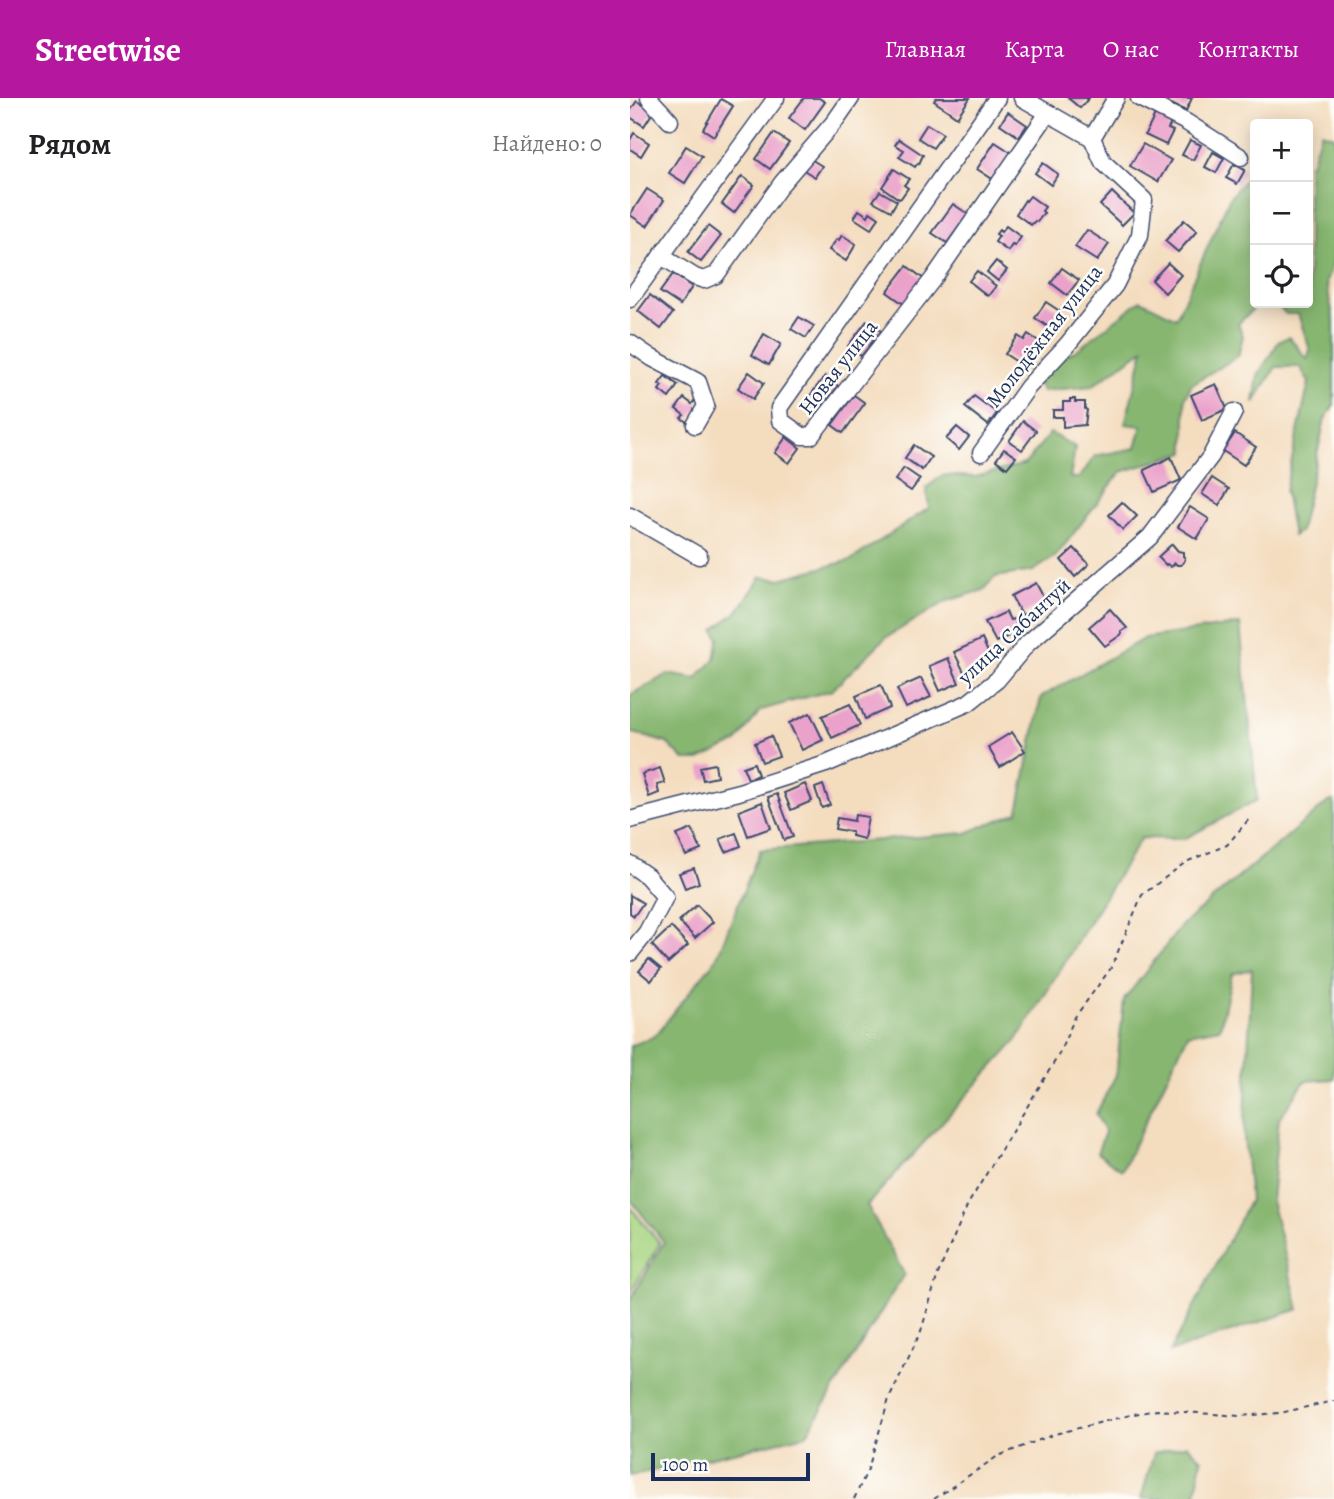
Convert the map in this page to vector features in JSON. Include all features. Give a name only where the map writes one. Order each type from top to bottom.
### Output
[{"type":"street","points":[[649,98],[670,121]]},
{"type":"street","points":[[630,299],[776,98]]},
{"type":"street","points":[[661,256],[695,277],[704,280],[716,275],[782,183],[851,98]]},
{"type":"street","name":"Новая улица","points":[[997,98],[779,408],[780,420],[802,436],[811,436],[933,279],[1048,113]]},
{"type":"street","points":[[1022,98],[1092,138],[1116,98]]},
{"type":"street","points":[[1139,98],[1186,122],[1241,157]]},
{"type":"street","name":"Молодёжная улица","points":[[981,453],[1028,387],[1067,345],[1115,285],[1140,235],[1144,200],[1103,162],[1092,138]]},
{"type":"street","points":[[630,343],[698,382],[706,406],[695,425]]},
{"type":"street","name":"улица Сабантуй","points":[[630,820],[739,792],[826,764],[968,703],[997,680],[1028,643],[1150,537],[1211,456],[1234,412]]},
{"type":"street","points":[[630,516],[699,556]]},
{"type":"street","points":[[630,864],[647,876],[665,897],[647,932],[630,953]]},
{"type":"path","points":[[854,1499],[868,1469],[889,1399],[921,1331],[939,1274],[968,1204],[1058,1056],[1075,1017],[1111,968],[1142,895],[1186,862],[1227,845],[1249,819]]},
{"type":"path","points":[[934,1499],[998,1456],[1055,1434],[1134,1414],[1157,1410],[1240,1416],[1280,1413],[1334,1401]]},
{"type":"green space","points":[[1321,132],[1334,136],[1334,261],[1326,282],[1334,321],[1334,405],[1325,419],[1300,531],[1293,536],[1285,491],[1309,382],[1300,367],[1276,367],[1254,403],[1258,375],[1279,341],[1289,337],[1307,359],[1310,350],[1298,314],[1286,314],[1280,308],[1313,308],[1313,157]]},
{"type":"green space","points":[[1250,174],[1250,308],[1254,308],[1238,324],[1243,336],[1238,356],[1192,384],[1185,398],[1185,452],[1121,472],[1056,556],[1033,571],[995,577],[984,590],[947,601],[885,638],[832,690],[761,710],[737,742],[699,760],[684,760],[667,743],[630,732],[630,695],[668,674],[696,679],[715,659],[719,638],[714,630],[738,611],[761,577],[780,579],[851,560],[929,508],[926,488],[943,475],[975,477],[1025,464],[1050,433],[1075,447],[1070,478],[1079,478],[1095,456],[1136,448],[1142,426],[1125,424],[1144,349],[1092,386],[1042,391],[1036,378],[1042,367],[1077,350],[1141,300],[1176,318],[1230,197]]},
{"type":"green space","points":[[1240,624],[1257,800],[1184,839],[1141,838],[1017,1040],[867,1205],[904,1274],[806,1435],[630,1476],[630,1300],[664,1242],[630,1199],[630,1046],[655,1036],[716,959],[760,850],[966,833],[1018,812],[1041,697],[1145,638]]},
{"type":"green space","points":[[1334,801],[1334,1079],[1305,1081],[1279,1119],[1271,1201],[1299,1309],[1170,1352],[1250,1200],[1244,1137],[1252,969],[1232,974],[1220,1028],[1188,1034],[1122,1170],[1097,1153],[1105,1132],[1096,1114],[1116,1075],[1124,1000],[1183,924],[1328,802]]},
{"type":"green space","points":[[630,1207],[660,1243],[630,1293]]},
{"type":"green space","points":[[1187,1445],[1202,1459],[1195,1499],[1141,1499],[1154,1453]]},
{"type":"building","points":[[804,98],[819,98],[825,102],[805,130],[789,118]]},
{"type":"building","points":[[936,98],[970,98],[957,117],[934,101]]},
{"type":"building","points":[[1068,98],[1089,98],[1080,108]]},
{"type":"building","points":[[1168,98],[1192,98],[1186,111],[1167,102]]},
{"type":"building","points":[[721,99],[733,106],[714,136],[703,129]]},
{"type":"building","points":[[637,101],[653,112],[644,126],[630,117],[630,111]]},
{"type":"building","points":[[1008,112],[1027,125],[1019,137],[1000,124]]},
{"type":"building","points":[[1156,113],[1172,121],[1168,129],[1173,131],[1166,145],[1145,135]]},
{"type":"building","points":[[927,124],[943,134],[933,148],[918,138]]},
{"type":"building","points":[[634,133],[649,143],[641,156],[630,149],[630,140]]},
{"type":"building","points":[[774,133],[789,143],[770,169],[756,159]]},
{"type":"building","points":[[899,139],[923,155],[915,167],[899,157],[904,150],[895,145]]},
{"type":"building","points":[[1190,140],[1201,145],[1193,160],[1182,155]]},
{"type":"building","points":[[995,142],[1012,153],[994,180],[977,169]]},
{"type":"building","points":[[1143,144],[1171,160],[1158,182],[1130,166]]},
{"type":"building","points":[[686,146],[702,156],[685,183],[669,173]]},
{"type":"building","points":[[1213,152],[1224,158],[1216,173],[1205,167]]},
{"type":"building","points":[[809,158],[822,166],[815,177],[802,169]]},
{"type":"building","points":[[1043,163],[1058,174],[1051,185],[1035,173]]},
{"type":"building","points":[[1234,164],[1245,170],[1237,184],[1226,178]]},
{"type":"building","points":[[894,169],[909,179],[904,185],[908,188],[899,199],[882,187]]},
{"type":"building","points":[[742,176],[754,185],[734,213],[722,204]]},
{"type":"building","points":[[647,189],[664,200],[647,226],[630,215]]},
{"type":"building","points":[[880,191],[897,201],[891,211],[873,201]]},
{"type":"building","points":[[1112,192],[1134,213],[1122,225],[1100,205]]},
{"type":"building","points":[[1030,196],[1045,207],[1037,222],[1031,225],[1016,214]]},
{"type":"building","points":[[953,204],[968,214],[947,243],[932,233]]},
{"type":"building","points":[[859,210],[868,216],[870,212],[879,218],[871,229],[854,218]]},
{"type":"building","points":[[1184,220],[1197,231],[1178,252],[1165,241]]},
{"type":"building","points":[[708,226],[721,236],[701,262],[688,252]]},
{"type":"building","points":[[1006,226],[1021,237],[1008,251],[995,242],[999,236],[996,234]]},
{"type":"building","points":[[1087,230],[1109,244],[1097,261],[1075,247]]},
{"type":"building","points":[[842,235],[856,244],[846,261],[829,250]]},
{"type":"building","points":[[996,261],[1007,270],[998,281],[987,272]]},
{"type":"building","points":[[1168,263],[1181,275],[1165,293],[1152,280]]},
{"type":"building","points":[[907,266],[925,280],[905,305],[887,292]]},
{"type":"building","points":[[1062,268],[1079,280],[1067,295],[1051,283]]},
{"type":"building","points":[[977,271],[996,286],[988,296],[969,281]]},
{"type":"building","points":[[673,274],[692,287],[680,305],[660,292]]},
{"type":"building","points":[[650,295],[673,313],[661,329],[638,311]]},
{"type":"building","points":[[1046,302],[1061,312],[1050,328],[1035,318]]},
{"type":"building","points":[[799,317],[814,326],[806,338],[791,329]]},
{"type":"building","points":[[867,321],[881,331],[861,356],[848,346]]},
{"type":"building","points":[[764,334],[781,344],[769,365],[752,355]]},
{"type":"building","points":[[1028,334],[1040,342],[1023,366],[1005,354],[1018,336],[1024,340]]},
{"type":"building","points":[[749,372],[764,383],[753,399],[738,388]]},
{"type":"building","points":[[665,376],[678,385],[669,398],[659,390],[662,386],[659,384]]},
{"type":"building","points":[[825,376],[838,386],[815,415],[803,405]]},
{"type":"building","points":[[1216,384],[1227,409],[1202,420],[1191,395]]},
{"type":"building","points":[[854,395],[865,403],[843,433],[832,425]]},
{"type":"building","points":[[974,396],[997,413],[988,425],[965,407]]},
{"type":"building","points":[[684,398],[692,404],[694,401],[700,405],[687,422],[681,418],[684,415],[676,409]]},
{"type":"building","points":[[1070,399],[1085,402],[1085,425],[1063,427],[1063,417],[1053,417],[1053,410],[1063,410],[1063,402],[1070,402]]},
{"type":"building","points":[[1023,421],[1036,431],[1022,450],[1009,441]]},
{"type":"building","points":[[957,427],[969,437],[959,450],[946,439]]},
{"type":"building","points":[[1235,433],[1256,447],[1244,465],[1223,451]]},
{"type":"building","points":[[786,437],[800,448],[789,463],[775,453]]},
{"type":"building","points":[[914,445],[931,457],[922,470],[905,458]]},
{"type":"building","points":[[1004,449],[1016,457],[1007,468],[996,460]]},
{"type":"building","points":[[1171,457],[1181,480],[1154,492],[1144,470]]},
{"type":"building","points":[[904,468],[920,479],[911,491],[895,480]]},
{"type":"building","points":[[1212,478],[1229,489],[1219,505],[1202,494]]},
{"type":"building","points":[[1122,502],[1137,516],[1123,530],[1109,515]]},
{"type":"building","points":[[1190,507],[1209,519],[1197,539],[1178,527]]},
{"type":"building","points":[[1172,544],[1178,551],[1183,552],[1185,558],[1181,565],[1175,563],[1171,567],[1158,557]]},
{"type":"building","points":[[1074,548],[1089,564],[1075,577],[1061,560]]},
{"type":"building","points":[[1036,583],[1046,602],[1022,615],[1011,596]]},
{"type":"building","points":[[1110,609],[1127,628],[1105,646],[1089,627]]},
{"type":"building","points":[[1006,612],[1010,620],[1014,619],[1017,627],[1013,629],[1015,633],[996,642],[985,622]]},
{"type":"building","points":[[982,639],[991,659],[964,672],[954,652]]},
{"type":"building","points":[[948,658],[959,683],[940,691],[929,666]]},
{"type":"building","points":[[921,678],[931,697],[906,708],[897,689]]},
{"type":"building","points":[[881,685],[890,708],[865,719],[856,696]]},
{"type":"building","points":[[850,704],[860,725],[832,738],[822,716]]},
{"type":"building","points":[[810,713],[823,740],[802,750],[789,723]]},
{"type":"building","points":[[1012,732],[1025,751],[1000,767],[988,747]]},
{"type":"building","points":[[771,736],[779,756],[762,762],[755,743]]},
{"type":"building","points":[[754,763],[758,775],[748,779],[743,767]]},
{"type":"building","points":[[715,764],[717,777],[703,780],[700,767]]},
{"type":"building","points":[[660,768],[665,783],[657,785],[659,793],[649,797],[642,774]]},
{"type":"building","points":[[805,784],[812,801],[791,810],[784,793]]},
{"type":"building","points":[[823,785],[830,805],[822,808],[815,788]]},
{"type":"building","points":[[777,794],[793,837],[784,840],[768,797]]},
{"type":"building","points":[[762,802],[771,828],[748,836],[739,811]]},
{"type":"building","points":[[855,815],[868,817],[864,839],[852,836],[852,832],[835,829],[837,818],[854,821]]},
{"type":"building","points":[[692,829],[701,850],[686,856],[677,835]]},
{"type":"building","points":[[736,833],[741,846],[726,852],[720,839]]},
{"type":"building","points":[[694,868],[699,883],[685,888],[679,873]]},
{"type":"building","points":[[630,895],[643,903],[634,916],[630,913]]},
{"type":"building","points":[[697,905],[713,922],[695,938],[679,921]]},
{"type":"building","points":[[671,927],[688,945],[668,963],[652,945]]},
{"type":"building","points":[[649,959],[661,969],[651,981],[639,971]]}]
